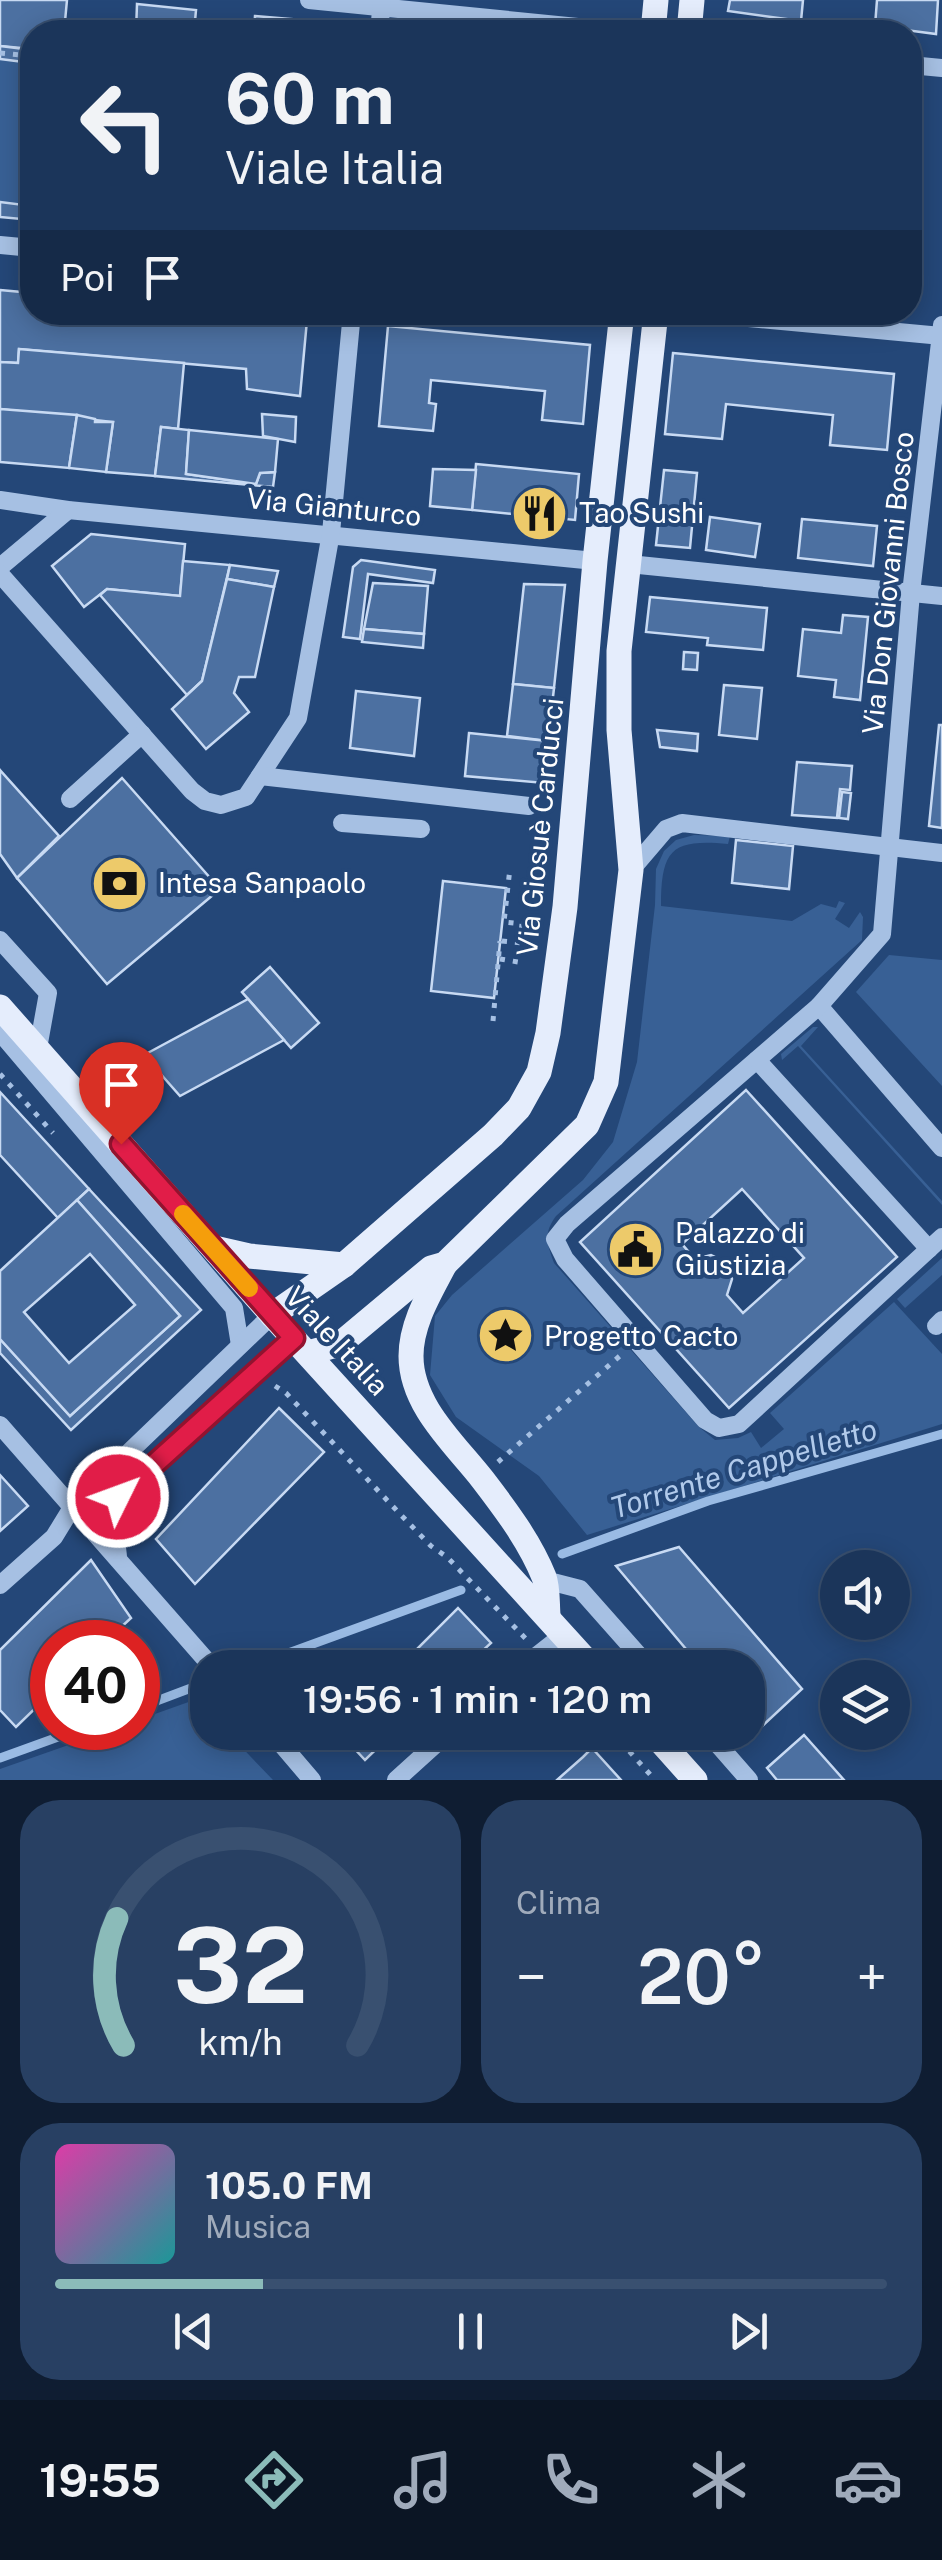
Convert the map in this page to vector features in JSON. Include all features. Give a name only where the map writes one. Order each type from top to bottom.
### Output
[{"type":"main road","name":"Via Giosuè Carducci","points":[[272,1315],[344,1265],[493,1135],[519,1108],[539,1072],[565,907],[595,561],[621,325]]},
{"type":"main road","points":[[556,1625],[546,1580],[521,1532],[426,1406],[413,1375],[413,1336],[445,1264],[587,1125],[606,1082],[631,870],[618,730],[619,651],[655,325]]},
{"type":"main road","name":"Viale Italia","points":[[0,1008],[34,1058],[214,1248],[578,1650]]},
{"type":"main road","points":[[214,1248],[249,1256],[344,1265]]},
{"type":"main road","points":[[301,1345],[340,1344],[431,1268],[445,1264]]},
{"type":"main road","points":[[668,1750],[693,1779]]},
{"type":"street","points":[[309,0],[382,3],[526,20]]},
{"type":"street","points":[[68,510],[0,571],[205,802],[220,805],[246,796],[298,718],[331,533],[351,325]]},
{"type":"street","points":[[823,325],[941,336]]},
{"type":"street","name":"Via Don Giovanni Bosco","points":[[636,1342],[565,1259],[555,1239],[567,1224],[819,1006],[882,934],[912,593],[942,325]]},
{"type":"street","name":"Via Gianturco","points":[[0,500],[68,510],[595,561]]},
{"type":"street","points":[[629,564],[942,596]]},
{"type":"street","points":[[70,798],[142,734]]},
{"type":"street","points":[[260,776],[529,806]]},
{"type":"street","points":[[631,870],[666,829],[682,822],[942,852]]},
{"type":"street","points":[[342,823],[422,829]]},
{"type":"street","points":[[0,940],[48,993],[34,1058]]},
{"type":"street","points":[[819,1006],[942,1148]]},
{"type":"street","name":"Viale Italia","points":[[0,1032],[34,1058],[234,1308],[240,1346]]},
{"type":"street","points":[[636,1342],[705,1420],[719,1428],[740,1424],[935,1243],[758,1060]]},
{"type":"street","points":[[0,1586],[54,1537],[73,1506],[272,1315]]},
{"type":"street","points":[[118,1559],[118,1538],[109,1522],[110,1510],[118,1497],[301,1345]]},
{"type":"street","points":[[0,1425],[198,1650]]},
{"type":"street","points":[[546,1580],[580,1590],[634,1650]]},
{"type":"street","points":[[536,1650],[556,1625]]},
{"type":"street","points":[[286,1750],[312,1780]]},
{"type":"street","points":[[396,1780],[429,1750]]},
{"type":"street","points":[[723,1750],[750,1780]]},
{"type":"path","points":[[500,959],[518,962],[522,924],[504,922],[510,868]]},
{"type":"path","points":[[492,1022],[501,941],[516,943]]},
{"type":"path","points":[[481,1477],[636,1342]]},
{"type":"path","points":[[628,1750],[655,1780]]},
{"type":"shaded area","points":[[0,59],[20,62],[20,204],[0,202]]},
{"type":"shaded area","points":[[694,835],[730,836],[728,844],[694,844],[674,852],[664,872],[661,906],[792,921],[821,904],[836,908],[839,901],[845,903],[835,919],[849,928],[860,912],[862,940],[556,1216],[548,1239],[554,1263],[699,1427],[715,1440],[738,1438],[751,1432],[761,1448],[784,1429],[770,1413],[894,1302],[942,1354],[942,1424],[587,1535],[539,1476],[456,1417],[430,1375],[435,1316],[452,1295],[583,1180],[613,1142],[637,1062],[656,869],[664,851],[676,840]]},
{"type":"shaded area","points":[[889,955],[942,960],[942,1086],[856,992]]},
{"type":"shaded area","points":[[818,1027],[801,1046],[942,1205],[798,1046],[782,1060],[781,1054]]},
{"type":"shaded area","points":[[942,1258],[942,1275],[905,1308],[897,1299]]},
{"type":"shaded area","points":[[190,1701],[190,1750],[244,1750],[273,1780],[0,1780],[0,1769],[54,1750],[160,1750],[160,1712]]},
{"type":"building","points":[[0,0],[67,0],[65,20],[20,20],[20,48],[0,46]]},
{"type":"building","points":[[730,0],[803,0],[801,20],[728,11]]},
{"type":"building","points":[[877,0],[938,0],[936,34],[922,32],[922,20],[875,20]]},
{"type":"building","points":[[137,4],[196,10],[195,20],[136,20]]},
{"type":"building","points":[[255,16],[301,20],[255,20]]},
{"type":"building","points":[[0,46],[20,48],[20,62],[0,59]]},
{"type":"building","points":[[0,202],[20,204],[20,219],[0,217]]},
{"type":"building","points":[[0,290],[20,292],[20,325],[307,325],[300,396],[247,389],[246,369],[19,349],[18,363],[0,362]]},
{"type":"building","points":[[388,326],[590,345],[583,424],[542,420],[545,391],[431,380],[429,403],[436,404],[433,431],[379,426]]},
{"type":"building","points":[[19,349],[184,363],[178,429],[161,427],[155,476],[106,472],[113,422],[0,409],[0,362],[18,363]]},
{"type":"building","points":[[673,353],[894,374],[887,450],[830,445],[833,415],[726,404],[722,439],[665,434]]},
{"type":"building","points":[[0,409],[77,415],[69,468],[0,462]]},
{"type":"building","points":[[262,414],[296,417],[295,442],[263,436]]},
{"type":"building","points":[[77,415],[95,422],[113,422],[106,472],[69,468]]},
{"type":"building","points":[[161,427],[189,430],[186,474],[256,484],[260,473],[275,472],[273,487],[155,476]]},
{"type":"building","points":[[189,430],[278,439],[275,472],[260,473],[256,484],[186,474]]},
{"type":"building","points":[[476,464],[579,474],[575,520],[472,510]]},
{"type":"building","points":[[433,469],[476,470],[472,510],[430,506]]},
{"type":"building","points":[[664,470],[697,473],[690,548],[656,545]]},
{"type":"building","points":[[710,517],[760,524],[755,557],[706,550]]},
{"type":"building","points":[[802,519],[877,526],[873,566],[798,558]]},
{"type":"building","points":[[91,534],[185,544],[180,596],[107,589],[84,607],[52,566]]},
{"type":"building","points":[[361,560],[435,570],[433,583],[368,574],[360,639],[343,637],[353,567]]},
{"type":"building","points":[[183,561],[230,565],[202,681],[187,695],[100,595],[107,589],[180,596]]},
{"type":"building","points":[[230,565],[278,571],[274,587],[227,579]]},
{"type":"building","points":[[227,579],[274,587],[255,677],[239,677],[234,693],[249,712],[206,749],[172,709],[202,681]]},
{"type":"building","points":[[373,583],[428,586],[424,634],[364,629]]},
{"type":"building","points":[[524,584],[565,585],[554,688],[513,684]]},
{"type":"building","points":[[650,597],[767,608],[763,650],[707,645],[708,638],[646,632]]},
{"type":"building","points":[[843,615],[868,617],[860,700],[834,697],[836,680],[798,676],[803,629],[841,633]]},
{"type":"building","points":[[364,629],[424,634],[423,648],[362,642]]},
{"type":"building","points":[[684,652],[698,653],[697,670],[683,669]]},
{"type":"building","points":[[513,684],[554,688],[548,741],[507,736]]},
{"type":"building","points":[[724,685],[762,688],[757,739],[719,735]]},
{"type":"building","points":[[356,691],[420,698],[414,756],[350,748]]},
{"type":"building","points":[[942,725],[942,828],[929,826]]},
{"type":"building","points":[[657,730],[698,734],[697,751],[660,747]]},
{"type":"building","points":[[469,733],[548,741],[544,783],[465,776]]},
{"type":"building","points":[[797,762],[852,766],[850,790],[840,789],[837,818],[792,815]]},
{"type":"building","points":[[0,770],[59,836],[17,878],[0,854]]},
{"type":"building","name":"Intesa Sanpaolo","points":[[122,778],[220,889],[107,984],[17,878]]},
{"type":"building","points":[[842,792],[851,793],[848,819],[839,818]]},
{"type":"building","points":[[736,840],[793,846],[789,889],[732,883]]},
{"type":"building","points":[[443,881],[506,888],[494,998],[431,991]]},
{"type":"building","points":[[270,967],[319,1023],[291,1048],[242,992]]},
{"type":"building","points":[[248,999],[284,1040],[180,1096],[144,1055]]},
{"type":"building","name":"Palazzo di Giustizia","points":[[746,1090],[897,1257],[729,1408],[580,1242]],"holes":[[[742,1189],[804,1258],[743,1313],[727,1295],[732,1279],[727,1263],[711,1255],[695,1259],[682,1244]]]},
{"type":"building","points":[[0,1092],[89,1189],[58,1218],[0,1155]]},
{"type":"building","points":[[89,1189],[201,1310],[71,1430],[0,1353],[0,1339],[70,1416],[180,1316],[77,1200]]},
{"type":"building","points":[[77,1200],[180,1316],[70,1416],[0,1339],[0,1271]],"holes":[[[90,1254],[135,1305],[69,1363],[24,1312]]]},
{"type":"building","points":[[279,1408],[324,1452],[195,1584],[156,1539]]},
{"type":"building","points":[[0,1475],[28,1506],[0,1531]]},
{"type":"building","points":[[679,1547],[802,1689],[765,1724],[765,1650],[687,1650],[616,1566]]},
{"type":"building","points":[[91,1560],[131,1618],[129,1620],[30,1620]]},
{"type":"building","points":[[458,1608],[491,1643],[483,1650],[416,1650]]},
{"type":"building","points":[[30,1620],[30,1713],[16,1727],[0,1710],[0,1650]]},
{"type":"building","points":[[804,1735],[844,1780],[777,1780],[767,1768]]},
{"type":"building","points":[[356,1750],[375,1750],[365,1760]]},
{"type":"building","points":[[594,1750],[621,1780],[557,1780]]},
{"type":"waterway","name":"Torrente Cappelletto","points":[[562,1554],[708,1501],[942,1434]]},
{"type":"waterway","name":"Torrente Cappelletto","points":[[296,1650],[461,1590]]},
{"type":"waterway","name":"Torrente Cappelletto","points":[[160,1700],[190,1688]]},
{"type":"waterway","name":"Torrente Cappelletto","points":[[0,1758],[30,1747]]},
{"type":"slow traffic","points":[[183,1214],[249,1288]]},
{"type":"place","name":"Tao Sushi","points":[[540,513]]},
{"type":"place","name":"Intesa Sanpaolo","points":[[119,883]]},
{"type":"place","name":"Palazzo di Giustizia","points":[[636,1249]]},
{"type":"place","name":"Progetto Cacto","points":[[505,1336]]},
{"type":"route","points":[[118,1497],[294,1338],[121,1144]]}]
